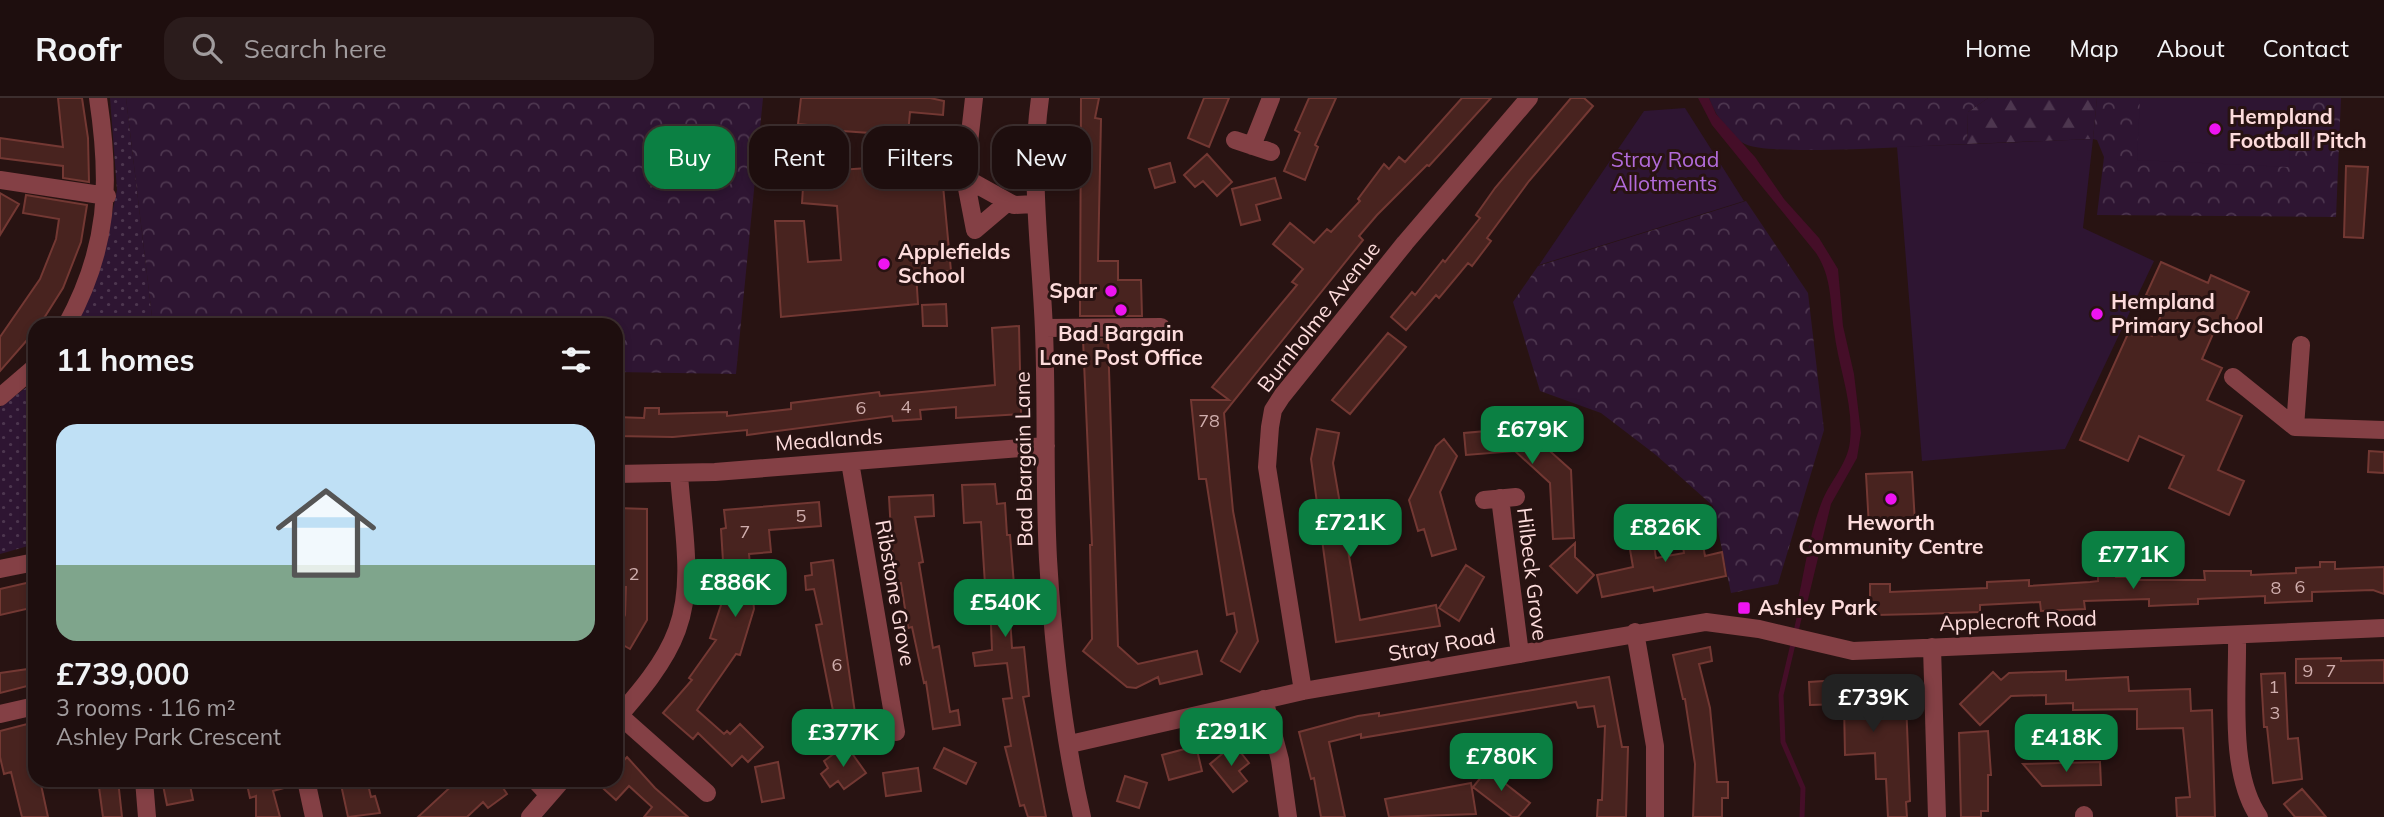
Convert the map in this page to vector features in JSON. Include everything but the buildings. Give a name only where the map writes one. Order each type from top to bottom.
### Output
[{"type":"street","points":[[70,318],[93,265],[107,196],[98,98]]},
{"type":"street","points":[[971,126],[974,98]]},
{"type":"street","name":"Bad Bargain Lane","points":[[1040,98],[1035,138],[1034,204],[1044,328],[1048,558],[1070,744],[1082,817]]},
{"type":"street","points":[[1252,146],[1271,98]]},
{"type":"street","name":"Burnholme Avenue","points":[[1303,691],[1267,467],[1266,448],[1273,410],[1405,243],[1529,98]]},
{"type":"street","points":[[1235,140],[1271,152]]},
{"type":"street","points":[[0,180],[107,196]]},
{"type":"street","points":[[978,185],[1014,205],[1034,204]]},
{"type":"street","points":[[967,189],[975,229],[1008,201]]},
{"type":"street","points":[[1044,328],[1161,327]]},
{"type":"street","points":[[2295,427],[2301,345]]},
{"type":"street","points":[[0,397],[28,373]]},
{"type":"street","points":[[2233,377],[2295,427],[2384,430]]},
{"type":"street","name":"Meadlands","points":[[623,474],[679,474],[1046,446]]},
{"type":"street","name":"Ribstone Grove","points":[[850,462],[896,732]]},
{"type":"street","points":[[623,710],[667,650],[682,611],[685,570],[679,474]]},
{"type":"street","name":"Hilbeck Grove","points":[[1500,498],[1520,654]]},
{"type":"street","points":[[0,569],[28,563]]},
{"type":"street","name":"Stray Road","points":[[1070,744],[1303,691],[1635,632],[1706,622],[1729,623],[1823,645]]},
{"type":"street","name":"Applecroft Road","points":[[1823,645],[1853,651],[2237,637],[2384,628]]},
{"type":"street","points":[[1635,632],[1655,746],[1655,817]]},
{"type":"street","points":[[2237,637],[2241,769],[2246,792],[2259,817]]},
{"type":"street","points":[[1932,647],[1937,817]]},
{"type":"street","points":[[1264,699],[1280,760],[1288,817]]},
{"type":"street","points":[[0,714],[28,708]]},
{"type":"street","points":[[623,721],[707,793]]},
{"type":"street","points":[[144,787],[146,817]]},
{"type":"street","points":[[308,787],[314,817]]},
{"type":"street","points":[[542,787],[549,795]]},
{"type":"street","points":[[530,817],[556,787]]},
{"type":"green space","points":[[110,98],[126,98],[152,318],[77,318],[102,261],[117,190]]},
{"type":"green space","points":[[126,98],[763,98],[760,126],[749,126],[749,189],[754,189],[736,374],[623,372],[623,318],[152,318]]},
{"type":"green space","points":[[1709,98],[1988,98],[1968,112],[1967,144],[1785,150],[1760,148],[1739,141],[1723,124]]},
{"type":"green space","points":[[1988,98],[2097,98],[2093,139],[1967,144],[1968,112]]},
{"type":"green space","points":[[2097,98],[2341,98],[2336,217],[2097,215],[2104,157],[2097,140],[2093,139]]},
{"type":"green space","name":"Hempland Football Pitch","points":[[2140,98],[2292,98],[2289,167],[2137,160]]},
{"type":"green space","name":"Stray Road Allotments","points":[[1685,108],[1744,201],[1539,265],[1644,111]]},
{"type":"green space","points":[[2093,139],[2083,228],[2154,261],[2065,449],[1922,461],[1897,147]]},
{"type":"green space","points":[[1746,201],[1808,293],[1824,430],[1778,584],[1731,593],[1713,506],[1656,455],[1601,413],[1540,391],[1513,302],[1538,266]]},
{"type":"green space","points":[[28,386],[28,546],[0,554],[0,407]]},
{"type":"shaded area","points":[[1698,98],[1709,98],[1716,114],[1755,157],[1784,199],[1819,238],[1838,269],[1843,326],[1854,374],[1861,433],[1857,458],[1831,504],[1804,616],[1795,613],[1813,530],[1824,496],[1846,457],[1850,441],[1850,413],[1836,344],[1828,281],[1816,253],[1712,125]]},
{"type":"waterway","points":[[1801,610],[1781,695],[1783,742],[1803,788],[1802,817]]},
{"type":"place","name":"Hempland Football Pitch","points":[[2215,129]]},
{"type":"place","name":"Applefields School","points":[[884,264]]},
{"type":"place","name":"Spar","points":[[1111,291]]},
{"type":"place","name":"Bad Bargain Lane Post Office","points":[[1121,310]]},
{"type":"place","name":"Hempland Primary School","points":[[2097,314]]},
{"type":"place","name":"Heworth Community Centre","points":[[1891,499]]},
{"type":"place","name":"Ashley Park","points":[[1744,608]]}]
